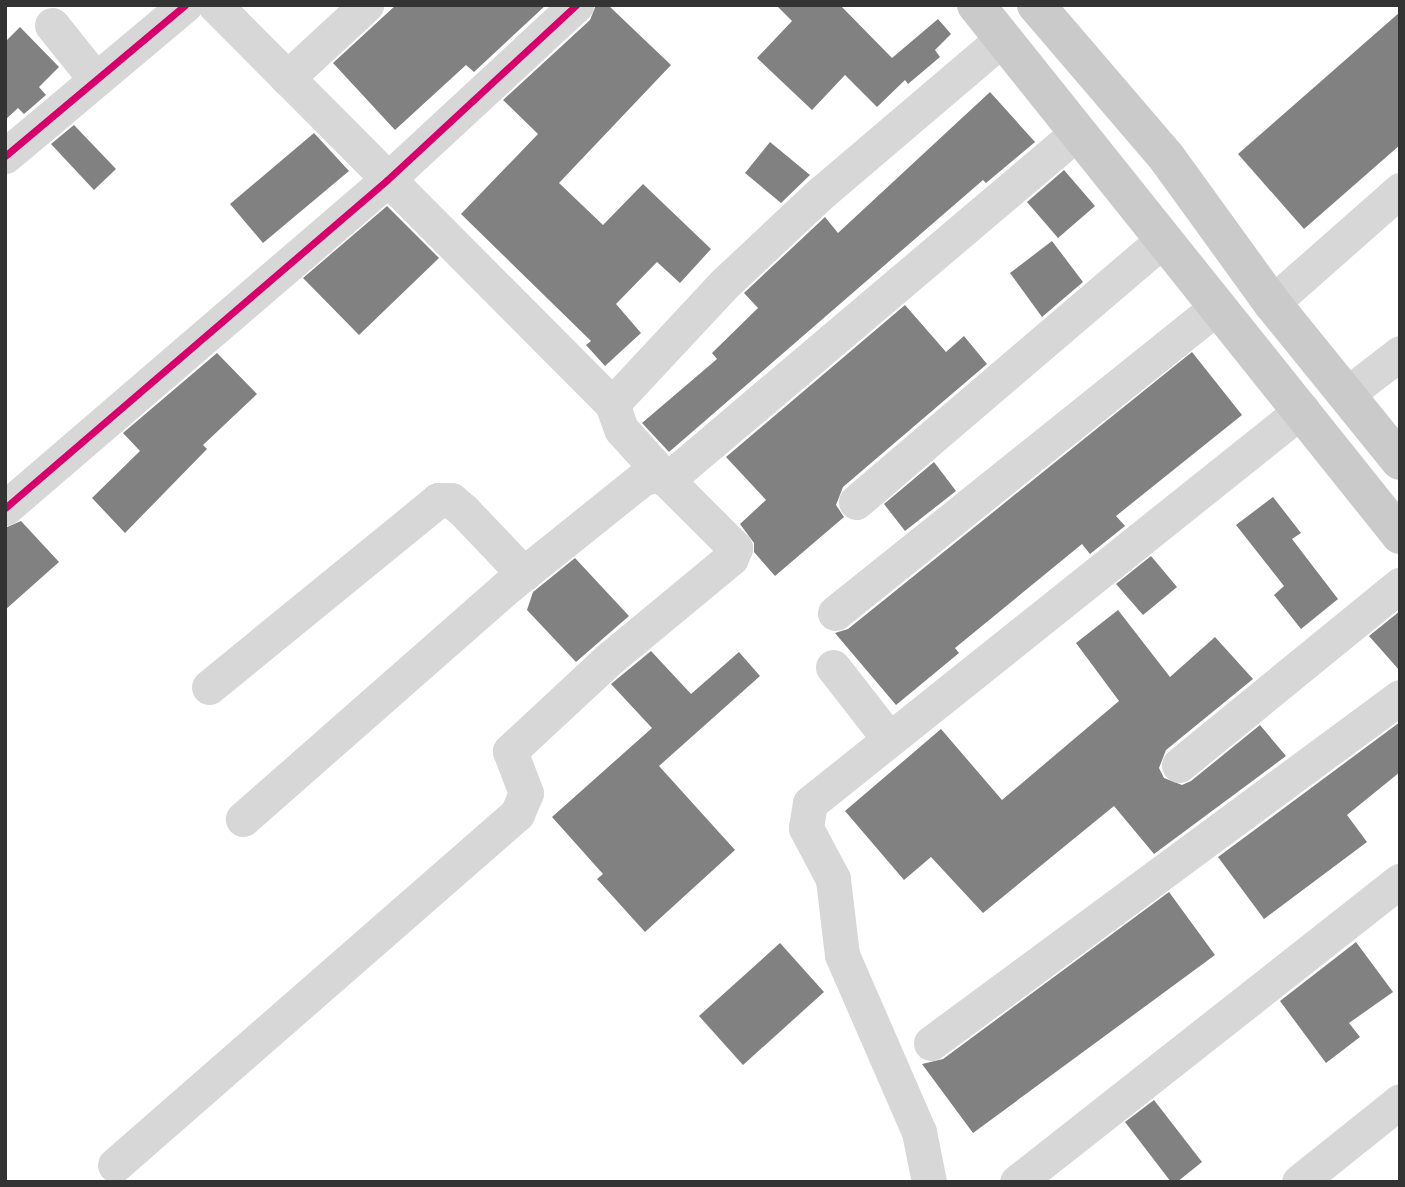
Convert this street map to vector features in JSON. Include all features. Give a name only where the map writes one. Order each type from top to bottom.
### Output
[{"type":"main road","points":[[976,5],[1400,535]]},
{"type":"main road","points":[[1036,5],[1167,158],[1272,303],[1400,461]]},
{"type":"street","points":[[5,156],[185,5]]},
{"type":"street","points":[[115,1165],[517,814],[526,793],[510,751],[609,659],[731,558],[735,548],[729,538],[667,480],[621,429],[612,404],[215,5]]},
{"type":"street","points":[[287,78],[366,5]]},
{"type":"street","points":[[5,508],[387,180],[576,5]]},
{"type":"street","points":[[52,25],[96,80]]},
{"type":"street","points":[[612,404],[725,283],[812,201],[1002,39]]},
{"type":"street","points":[[667,480],[1078,132]]},
{"type":"street","points":[[1272,303],[1400,190]]},
{"type":"street","points":[[856,502],[1164,239]]},
{"type":"street","points":[[835,613],[1218,306]]},
{"type":"street","points":[[1347,394],[1400,353]]},
{"type":"street","points":[[929,1182],[919,1132],[842,955],[833,879],[806,828],[810,803],[1302,410]]},
{"type":"street","points":[[243,820],[524,574],[643,478],[657,475],[667,480]]},
{"type":"street","points":[[209,687],[438,500],[451,500],[464,510],[524,574]]},
{"type":"street","points":[[1179,765],[1400,585]]},
{"type":"street","points":[[832,667],[889,739]]},
{"type":"street","points":[[931,1043],[1400,697]]},
{"type":"street","points":[[1017,1182],[1400,881]]},
{"type":"street","points":[[1299,1182],[1400,1101]]},
{"type":"building","points":[[396,5],[546,5],[474,72],[466,65],[395,130],[333,63]]},
{"type":"building","points":[[596,5],[608,5],[671,65],[559,183],[603,225],[643,184],[711,249],[680,283],[657,262],[616,304],[641,333],[605,366],[586,345],[591,341],[461,214],[538,134],[503,100],[590,20]]},
{"type":"building","points":[[776,5],[840,5],[892,58],[938,19],[951,34],[935,50],[940,57],[908,84],[905,80],[877,107],[845,75],[812,110],[757,58],[792,21]]},
{"type":"building","points":[[1400,12],[1400,145],[1304,229],[1238,154]]},
{"type":"building","points":[[20,27],[59,67],[39,87],[46,95],[24,114],[18,108],[5,120],[5,42]]},
{"type":"building","points":[[990,92],[1035,142],[986,183],[983,180],[669,452],[642,423],[717,359],[712,353],[758,308],[744,293],[825,217],[838,233]]},
{"type":"building","points":[[74,125],[116,169],[94,190],[51,144]]},
{"type":"building","points":[[314,133],[349,171],[263,243],[230,204]]},
{"type":"building","points":[[770,142],[810,175],[781,203],[745,173]]},
{"type":"building","points":[[1064,170],[1095,206],[1058,238],[1027,202]]},
{"type":"building","points":[[387,206],[439,258],[359,335],[303,278]]},
{"type":"building","points":[[1052,241],[1083,282],[1042,317],[1010,273]]},
{"type":"building","points":[[905,305],[946,352],[964,336],[987,364],[843,487],[836,505],[844,517],[775,576],[754,552],[754,543],[740,524],[766,500],[726,457]]},
{"type":"building","points":[[1192,352],[1242,415],[1116,516],[1125,526],[1090,554],[1082,544],[955,648],[959,653],[896,705],[835,633],[848,629]]},
{"type":"building","points":[[217,353],[257,394],[203,445],[207,449],[125,533],[92,498],[140,451],[123,433]]},
{"type":"building","points":[[934,462],[956,491],[905,531],[884,504]]},
{"type":"building","points":[[1273,497],[1301,533],[1292,539],[1338,599],[1301,629],[1274,595],[1284,586],[1236,525]]},
{"type":"building","points":[[21,521],[59,562],[5,610],[5,528]]},
{"type":"building","points":[[1151,556],[1177,587],[1143,615],[1116,584]]},
{"type":"building","points":[[575,558],[629,616],[576,662],[527,610],[533,592]]},
{"type":"building","points":[[1118,610],[1170,677],[1215,637],[1253,679],[1166,750],[1159,768],[1164,778],[1182,785],[1191,781],[1260,725],[1286,756],[1154,854],[1114,806],[983,913],[931,857],[904,880],[845,811],[941,729],[1002,800],[1119,701],[1076,643]]},
{"type":"building","points":[[1400,611],[1400,671],[1369,636]]},
{"type":"building","points":[[651,651],[691,694],[739,652],[760,676],[659,766],[735,850],[645,932],[597,879],[603,874],[552,817],[652,728],[611,684]]},
{"type":"building","points":[[1400,722],[1400,772],[1347,815],[1367,842],[1264,919],[1218,857]]},
{"type":"building","points":[[1169,892],[1215,955],[973,1133],[922,1064],[943,1059]]},
{"type":"building","points":[[1356,942],[1393,992],[1349,1023],[1360,1037],[1326,1063],[1280,1001]]},
{"type":"building","points":[[780,943],[824,992],[743,1065],[699,1016]]},
{"type":"building","points":[[1154,1100],[1202,1162],[1177,1182],[1171,1182],[1125,1122]]},
{"type":"cycle path","points":[[5,156],[185,5]]},
{"type":"cycle path","points":[[5,508],[387,180],[576,5]]}]
